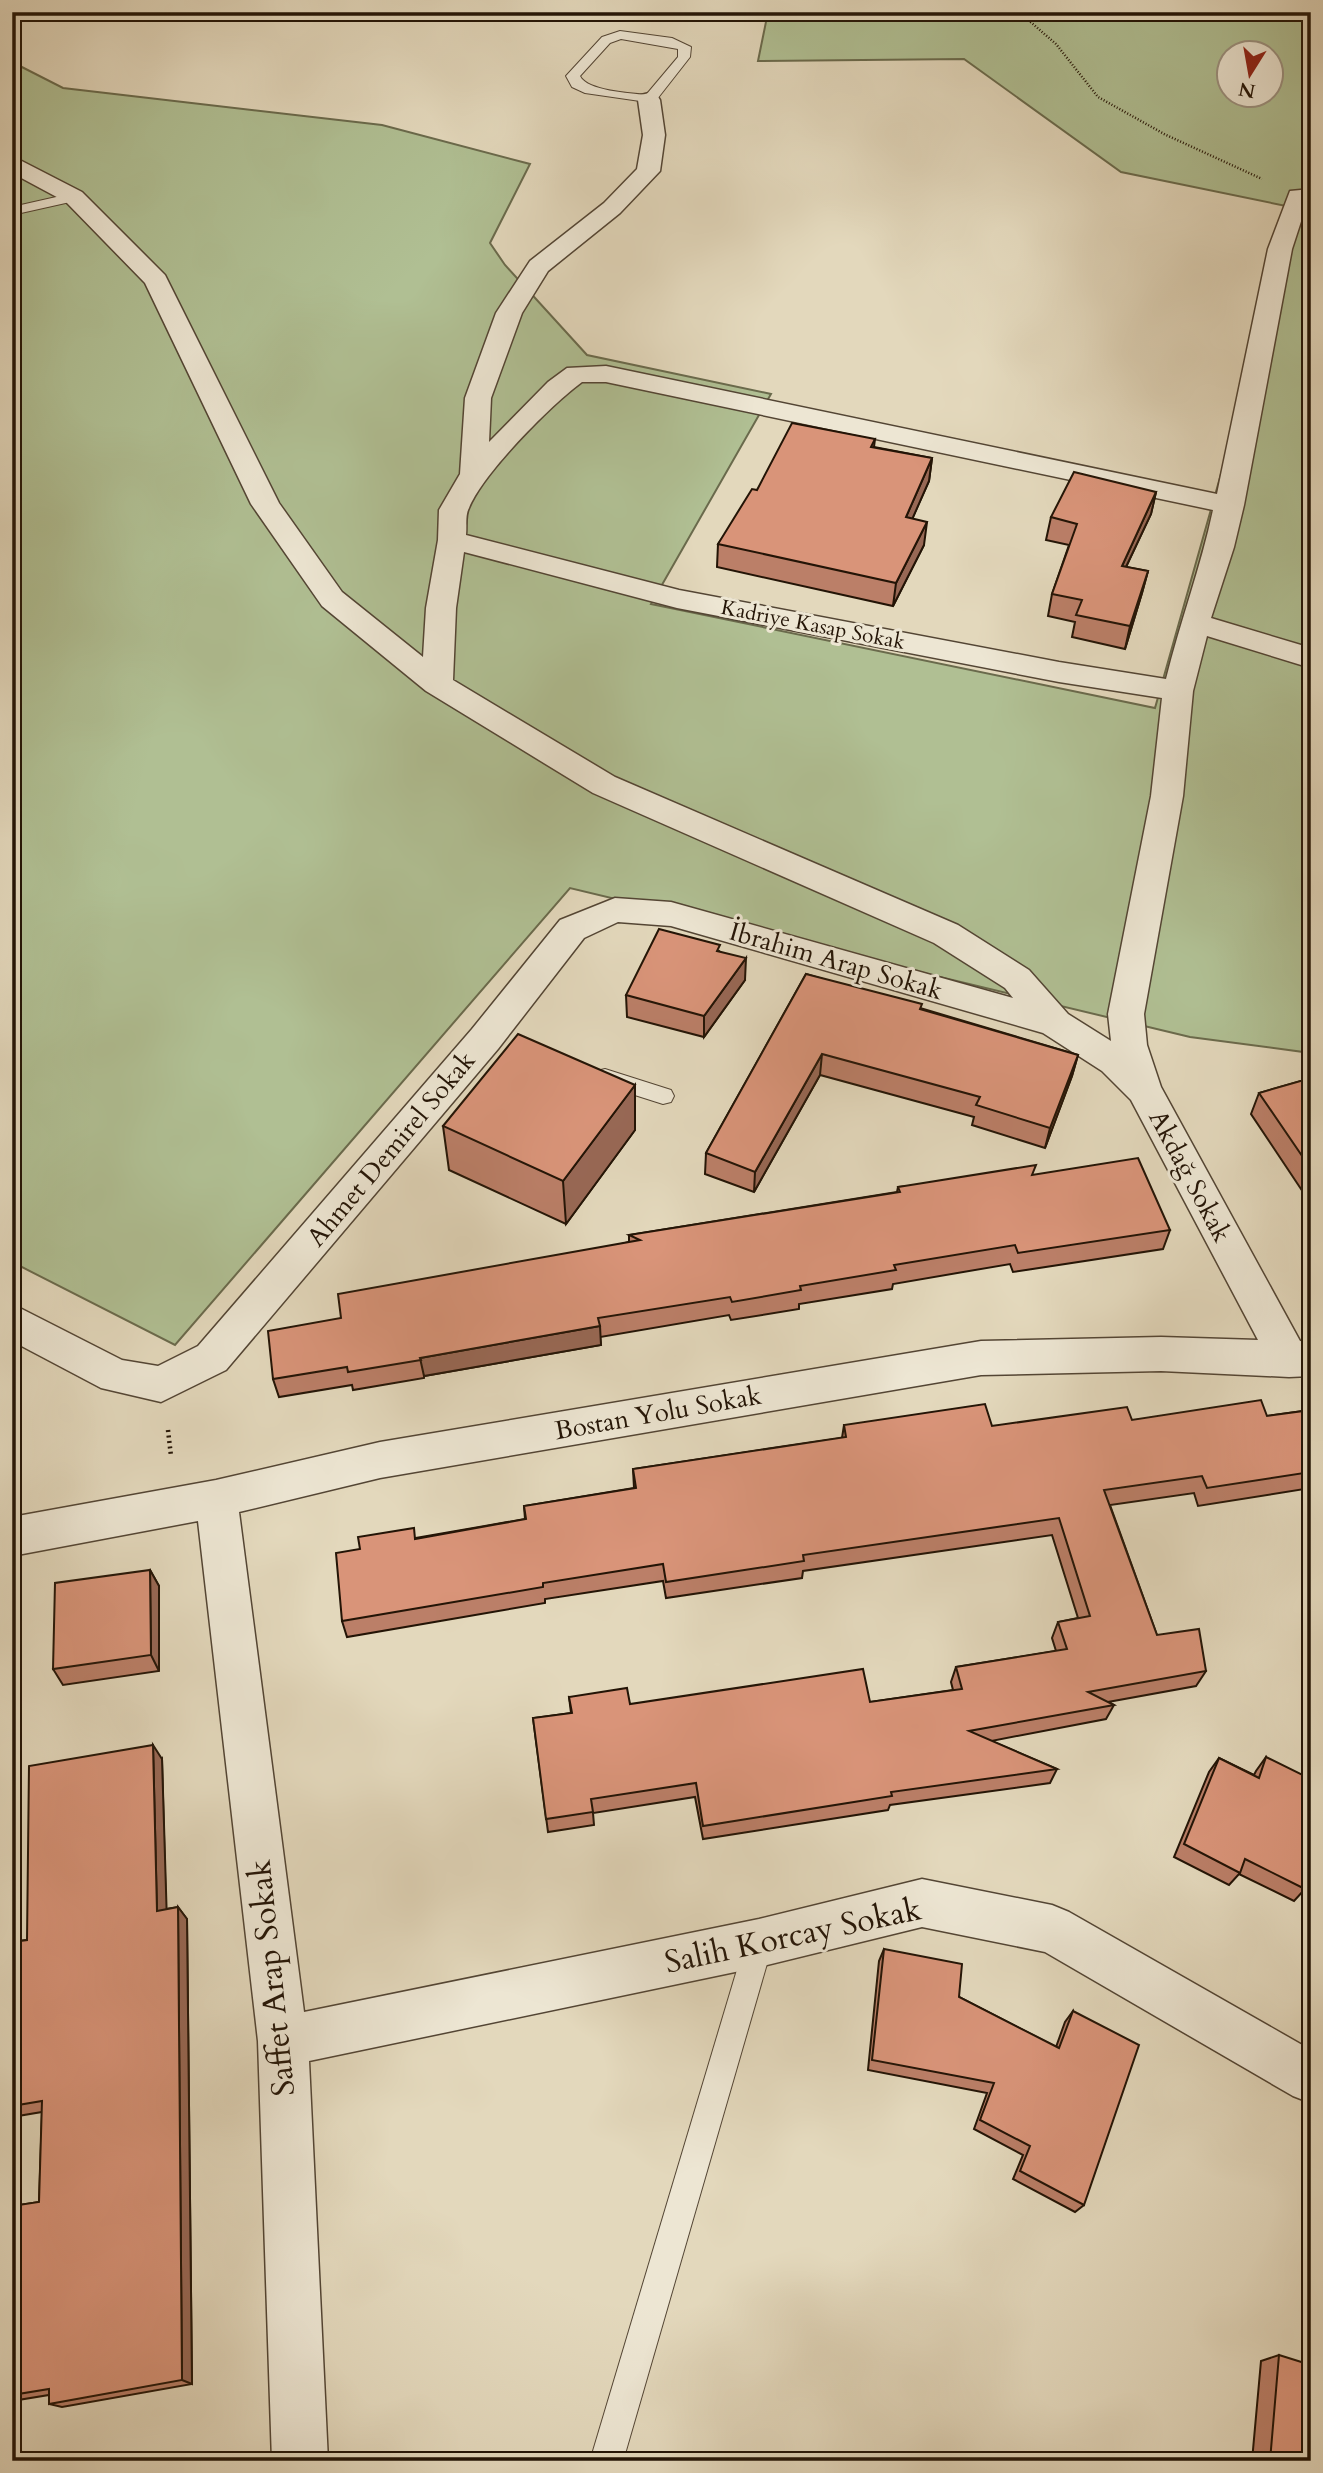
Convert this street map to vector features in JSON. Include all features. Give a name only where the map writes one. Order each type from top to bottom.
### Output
[{"type":"street","points":[[474,474],[478,398],[509,313],[539,266],[611,208],[648,171],[654,135],[649,100]]},
{"type":"street","points":[[12,163],[74,197],[156,280],[265,503],[332,599],[437,684],[604,785],[946,934],[1017,979],[1055,1023]]},
{"type":"street","points":[[1144,1090],[1129,1045],[1126,1014],[1167,796],[1178,691],[1230,505],[1251,382],[1280,249],[1304,196]]},
{"type":"street","points":[[437,684],[441,608],[452,540],[453,510],[474,474],[576,374],[606,374],[1230,505]]},
{"type":"street","name":"Kadriye Kasap Sokak","points":[[452,540],[545,562],[677,599],[1059,672],[1178,691]]},
{"type":"street","points":[[1195,623],[1311,658]]},
{"type":"street","name":"İbrahim Arap Sokak","points":[[615,910],[671,914],[1055,1023]]},
{"type":"street","name":"Ahmet Demirel Sokak","points":[[161,1384],[212,1358],[498,1043],[572,929],[615,910]]},
{"type":"street","name":"Akdağ Sokak","points":[[1055,1023],[1115,1061],[1144,1090],[1300,1359]]},
{"type":"street","points":[[12,1321],[115,1377],[161,1384]]},
{"type":"street","name":"Bostan Yolu Sokak","points":[[12,1537],[197,1502],[380,1460],[981,1357],[1161,1354],[1300,1359]]},
{"type":"street","name":"Saffet Arap Sokak","points":[[197,1502],[283,2040],[300,2461]]},
{"type":"street","name":"Salih Korcay Sokak","points":[[283,2040],[759,1943],[922,1903],[1052,1929],[1311,2078]]},
{"type":"lane","points":[[620,35],[672,42],[685,47],[684,57],[649,100],[590,90],[577,84],[573,76],[606,40],[620,35]]},
{"type":"lane","points":[[12,211],[74,197]]},
{"type":"lane","points":[[587,1071],[663,1096]]},
{"type":"lane","points":[[606,2461],[759,1943]]},
{"type":"path","points":[[1019,12],[1056,44],[1098,97],[1166,135],[1304,196]]},
{"type":"path","points":[[161,1384],[197,1502]]},
{"type":"green space","points":[[768,12],[1311,12],[1311,1053],[1190,1037],[570,888],[175,1345],[12,1262],[12,62],[63,88],[382,125],[530,164],[490,243],[505,265],[587,355],[771,394],[651,604],[1155,708],[1296,208],[1121,172],[964,59],[758,61]]},
{"type":"building","points":[[792,423],[875,439],[871,447],[932,458],[906,517],[927,522],[896,583],[718,544],[752,489],[757,490]]},
{"type":"building","points":[[1074,472],[1156,492],[1122,566],[1148,571],[1130,626],[1076,615],[1082,600],[1052,594],[1077,524],[1051,517]]},
{"type":"building","points":[[659,929],[720,945],[717,951],[746,958],[704,1016],[626,995]]},
{"type":"building","points":[[806,974],[922,1004],[920,1009],[1078,1055],[1050,1128],[976,1105],[980,1097],[822,1054],[755,1172],[706,1153]]},
{"type":"building","points":[[518,1034],[635,1085],[563,1181],[443,1126]]},
{"type":"building","points":[[1311,1078],[1311,1169],[1259,1093]]},
{"type":"building","points":[[1138,1158],[1170,1230],[1018,1253],[1015,1245],[894,1265],[896,1270],[800,1286],[801,1290],[732,1302],[730,1297],[598,1318],[600,1326],[420,1358],[421,1360],[348,1372],[347,1367],[273,1379],[268,1331],[341,1318],[338,1294],[640,1240],[629,1235],[900,1192],[898,1187],[1036,1165],[1032,1175]]},
{"type":"building","points":[[1261,1400],[1267,1416],[1311,1410],[1311,1472],[1207,1488],[1202,1476],[1104,1490],[1157,1635],[1199,1629],[1206,1671],[1088,1692],[1114,1705],[969,1731],[1057,1769],[891,1792],[892,1796],[703,1826],[696,1783],[591,1799],[593,1812],[546,1819],[533,1718],[572,1713],[569,1697],[627,1688],[630,1704],[863,1669],[870,1702],[962,1689],[956,1667],[1067,1649],[1058,1622],[1090,1616],[1059,1518],[803,1555],[804,1561],[666,1582],[663,1564],[543,1583],[543,1587],[342,1621],[336,1553],[360,1549],[358,1537],[414,1528],[415,1539],[526,1519],[524,1506],[636,1488],[633,1469],[846,1437],[844,1425],[985,1404],[992,1426],[1127,1407],[1132,1420]]},
{"type":"building","points":[[150,1570],[151,1655],[53,1669],[55,1583]]},
{"type":"building","points":[[153,1745],[157,1911],[178,1907],[182,2380],[49,2404],[49,2389],[12,2395],[12,2206],[39,2202],[42,2101],[12,2106],[12,1942],[27,1940],[29,1766]]},
{"type":"building","points":[[1266,1757],[1311,1779],[1311,1874],[1305,1889],[1245,1859],[1240,1873],[1184,1844],[1219,1758],[1259,1778]]},
{"type":"building","points":[[884,1949],[962,1964],[959,1997],[1059,2048],[1073,2011],[1139,2045],[1084,2205],[1020,2171],[1030,2146],[980,2120],[994,2083],[872,2060]]},
{"type":"building","points":[[1279,2355],[1311,2365],[1311,2461],[1270,2461]]}]
